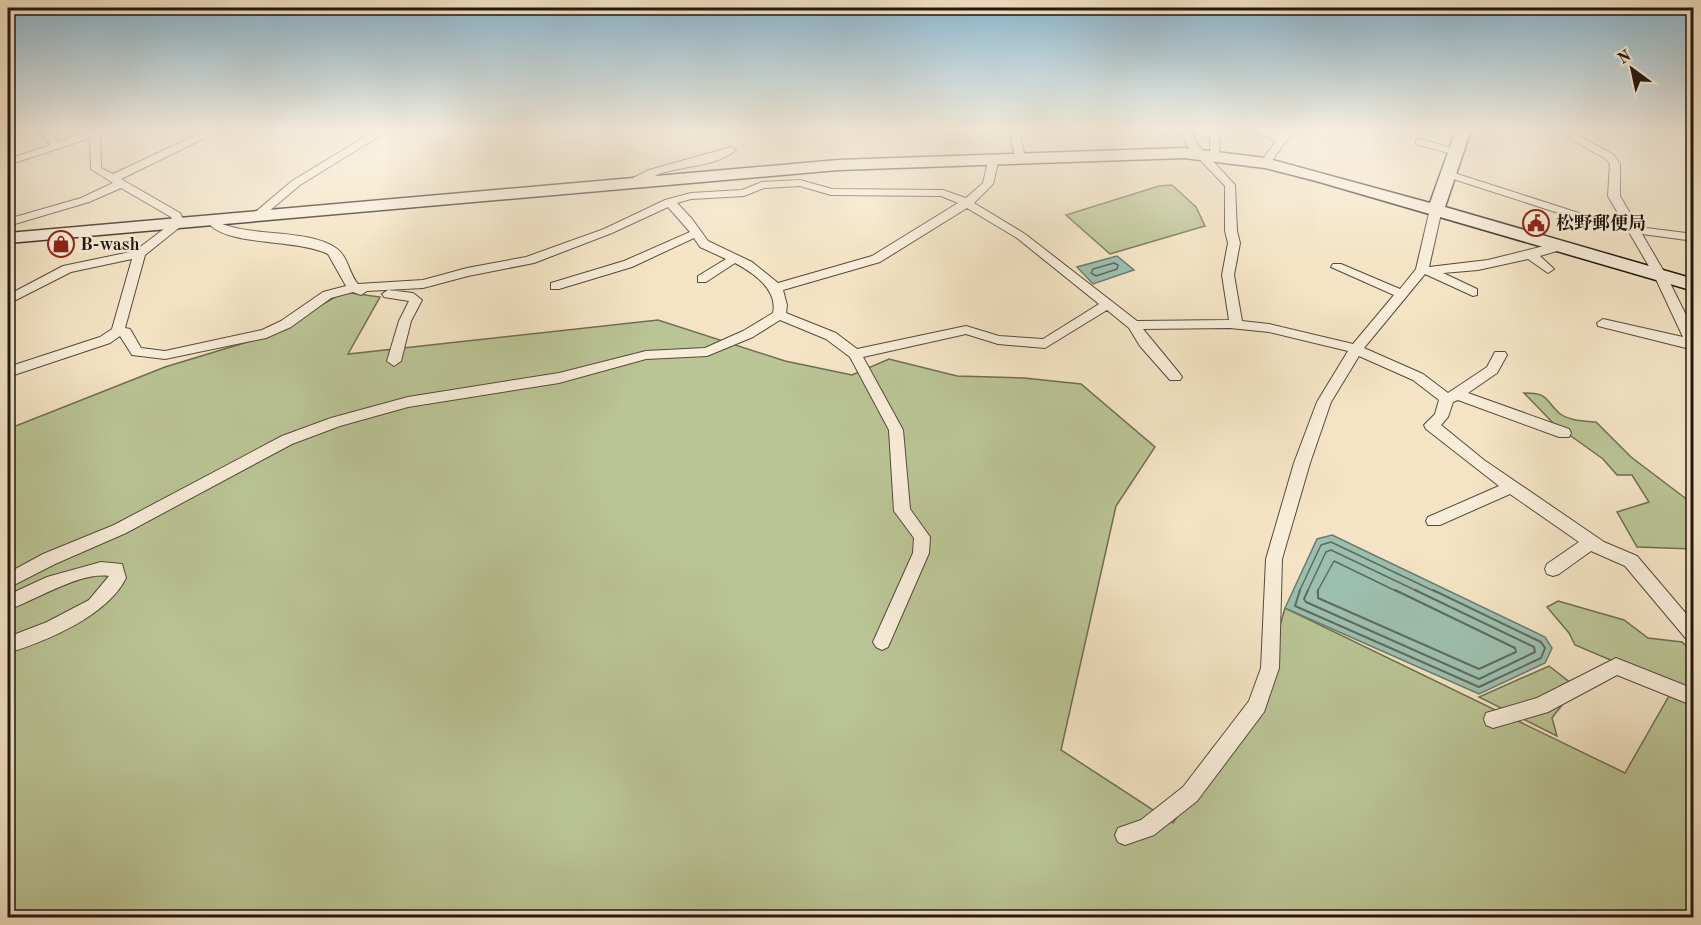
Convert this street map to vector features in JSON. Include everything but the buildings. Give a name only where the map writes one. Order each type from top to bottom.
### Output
[{"type":"street","points":[[104,173],[176,215],[179,223]]},
{"type":"street","points":[[8,223],[85,200],[134,173]]},
{"type":"street","points":[[257,216],[296,183],[312,173]]},
{"type":"street","points":[[637,175],[645,173]]},
{"type":"street","points":[[8,238],[257,216],[637,175],[674,173]]},
{"type":"street","points":[[776,288],[876,259],[967,203],[988,184],[990,173]]},
{"type":"street","points":[[1221,173],[1230,185],[1231,231],[1234,243],[1228,275],[1236,325]]},
{"type":"street","points":[[1303,173],[1436,209],[1694,285]]},
{"type":"street","points":[[1615,173],[1614,196],[1660,275],[1693,345]]},
{"type":"street","points":[[1428,271],[1436,209],[1448,174],[1581,217]]},
{"type":"street","points":[[118,331],[125,332],[137,352],[165,355],[266,334],[286,324],[327,296],[353,288],[423,284],[467,272],[530,260],[608,231],[669,202],[691,196],[744,193],[762,185],[800,183],[831,192],[943,193],[967,203],[1021,236],[1085,287],[1109,303],[1134,325],[1145,343],[1175,377]]},
{"type":"street","points":[[8,581],[31,568],[120,529],[287,440],[336,422],[408,402],[559,378],[638,356],[707,352],[748,334],[779,315],[781,305],[776,288],[748,265],[704,244],[669,202]]},
{"type":"street","points":[[215,220],[217,226],[232,233],[317,245],[334,252],[353,288],[359,291],[409,296],[416,300],[405,321],[394,361]]},
{"type":"street","points":[[8,300],[67,269],[139,254],[179,223]]},
{"type":"street","points":[[1635,230],[1694,238]]},
{"type":"street","points":[[555,286],[628,264],[696,233]]},
{"type":"street","points":[[1125,836],[1147,828],[1190,794],[1257,706],[1270,668],[1274,559],[1302,463],[1324,402],[1356,350],[1402,294],[1428,271],[1457,266],[1466,268],[1531,255],[1560,246]]},
{"type":"street","points":[[8,372],[105,340],[118,331],[139,254]]},
{"type":"street","points":[[1531,255],[1548,269]]},
{"type":"street","points":[[702,279],[734,259]]},
{"type":"street","points":[[1337,267],[1402,294]]},
{"type":"street","points":[[1428,271],[1473,292]]},
{"type":"street","points":[[855,354],[966,330],[998,340],[1045,344],[1109,303]]},
{"type":"street","points":[[779,315],[831,336],[855,354],[896,430],[902,511],[922,537],[921,553],[882,642]]},
{"type":"street","points":[[1603,323],[1693,345]]},
{"type":"street","points":[[1134,325],[1236,325],[1269,328],[1356,350],[1418,377],[1453,397],[1564,433]]},
{"type":"street","points":[[1500,355],[1492,370],[1453,397],[1441,417],[1431,426],[1511,487],[1592,542],[1631,561],[1694,636]]},
{"type":"street","points":[[1434,521],[1511,487]]},
{"type":"street","points":[[1553,569],[1592,542]]},
{"type":"street","points":[[8,603],[53,582],[101,569],[116,569],[118,578],[94,605],[53,627],[8,645]]},
{"type":"street","points":[[1493,719],[1541,706],[1616,666],[1694,698]]},
{"type":"shaded area","points":[[1172,185],[1196,207],[1205,226],[1110,254],[1066,215],[1159,186]]},
{"type":"shaded area","points":[[344,292],[380,297],[348,354],[658,320],[785,361],[852,375],[889,359],[957,376],[1024,378],[1081,384],[1155,447],[1116,506],[1061,750],[1173,823],[1260,696],[1285,608],[1625,773],[1669,696],[1693,705],[1693,917],[8,918],[8,429],[165,367],[267,336]]},
{"type":"shaded area","points":[[1524,393],[1542,396],[1567,418],[1596,422],[1631,457],[1693,504],[1693,549],[1637,547],[1617,512],[1649,502],[1632,475],[1617,475],[1603,459],[1554,424]]},
{"type":"shaded area","points":[[1558,601],[1624,620],[1648,638],[1682,642],[1693,652],[1693,695],[1575,645],[1569,633],[1547,607]]},
{"type":"shaded area","points":[[1549,666],[1576,687],[1552,718],[1557,736],[1479,697]]},
{"type":"water","points":[[1117,256],[1134,270],[1093,284],[1077,267]]},
{"type":"water","points":[[1332,535],[1545,637],[1552,648],[1545,663],[1479,694],[1285,608],[1317,539]]},
{"type":"place","name":"松野郵便局","points":[[1536,223]]},
{"type":"place","name":"B-wash","points":[[61,244]]}]
